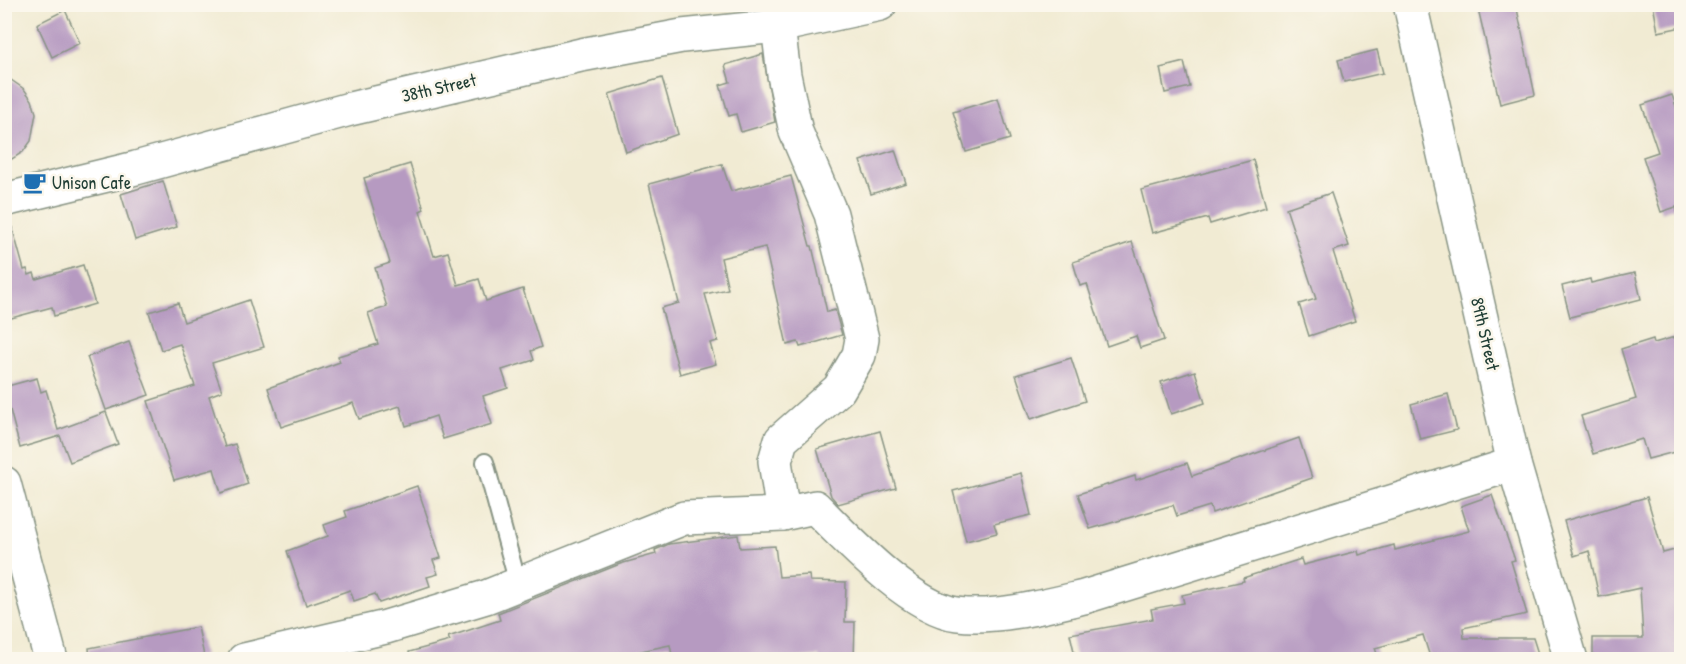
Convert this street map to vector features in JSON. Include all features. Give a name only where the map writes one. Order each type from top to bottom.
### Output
[{"type":"street","name":"38th Street","points":[[4,200],[136,168],[350,109],[581,56],[682,36],[778,26],[880,4]]},
{"type":"street","name":"89th Street","points":[[1410,4],[1514,464],[1571,660]]},
{"type":"street","points":[[778,26],[784,75],[796,132],[831,214],[862,339],[859,355],[839,389],[781,440],[775,462],[783,513]]},
{"type":"street","points":[[243,660],[386,627],[486,597],[684,518],[783,513],[815,507],[856,549],[920,597],[955,614],[981,613],[1035,609],[1084,597],[1514,464]]},
{"type":"street","points":[[4,483],[14,562],[51,660]]},
{"type":"lane","points":[[485,462],[518,584]]},
{"type":"building","points":[[1477,4],[1516,4],[1535,95],[1500,104]]},
{"type":"building","points":[[1653,4],[1682,4],[1682,27],[1658,32]]},
{"type":"building","points":[[65,10],[80,43],[52,57],[37,24]]},
{"type":"building","points":[[1377,50],[1383,73],[1344,82],[1338,60]]},
{"type":"building","points":[[763,54],[775,122],[741,132],[736,114],[729,116],[720,85],[730,82],[725,65]]},
{"type":"building","points":[[1184,62],[1190,87],[1165,93],[1160,68]]},
{"type":"building","points":[[4,75],[24,89],[32,100],[36,113],[31,141],[23,152],[4,164]]},
{"type":"building","points":[[662,78],[678,134],[626,152],[609,94]]},
{"type":"building","points":[[1672,95],[1682,123],[1682,210],[1677,211],[1676,207],[1661,212],[1643,157],[1658,152],[1642,105]]},
{"type":"building","points":[[998,98],[1010,139],[966,152],[953,112]]},
{"type":"building","points":[[895,150],[906,183],[871,194],[860,161]]},
{"type":"building","points":[[1253,160],[1266,207],[1210,224],[1208,218],[1152,233],[1141,190]]},
{"type":"building","points":[[410,164],[424,209],[420,211],[434,256],[448,252],[458,285],[479,279],[486,301],[523,289],[541,347],[531,351],[534,360],[502,370],[508,388],[483,396],[492,424],[443,439],[436,416],[406,426],[400,406],[359,419],[353,403],[281,427],[268,388],[340,362],[338,356],[378,344],[368,313],[387,307],[375,268],[390,263],[364,178]]},
{"type":"building","points":[[722,164],[731,191],[791,176],[810,246],[812,246],[827,312],[835,310],[842,335],[800,347],[798,342],[787,345],[765,247],[721,258],[728,289],[705,294],[718,341],[710,343],[716,364],[680,374],[661,308],[679,303],[649,184]]},
{"type":"building","points":[[163,181],[177,227],[135,240],[121,194]]},
{"type":"building","points":[[1331,193],[1349,246],[1333,251],[1355,321],[1309,336],[1299,304],[1316,299],[1286,208]]},
{"type":"building","points":[[12,226],[24,270],[27,269],[29,275],[34,273],[36,279],[83,265],[95,304],[54,316],[52,307],[4,320],[4,227]]},
{"type":"building","points":[[1132,242],[1164,340],[1140,348],[1136,336],[1107,346],[1087,284],[1080,286],[1073,262]]},
{"type":"building","points":[[1635,273],[1641,299],[1570,317],[1562,286],[1590,279],[1591,283]]},
{"type":"building","points":[[249,300],[264,347],[212,363],[222,391],[209,396],[225,447],[235,444],[248,484],[221,493],[214,469],[174,480],[148,401],[195,386],[180,344],[161,350],[149,312],[178,303],[184,322]]},
{"type":"building","points":[[1682,335],[1682,450],[1648,459],[1642,439],[1593,454],[1581,416],[1636,399],[1621,349],[1653,339],[1654,343]]},
{"type":"building","points":[[129,342],[149,395],[106,410],[87,357]]},
{"type":"building","points":[[1071,358],[1085,401],[1031,419],[1016,375]]},
{"type":"building","points":[[1195,371],[1205,403],[1171,414],[1161,382]]},
{"type":"building","points":[[37,378],[41,392],[46,390],[58,430],[106,412],[118,444],[70,462],[60,436],[20,448],[4,387]]},
{"type":"building","points":[[1448,394],[1457,430],[1420,439],[1411,404]]},
{"type":"building","points":[[880,431],[896,488],[838,504],[831,496],[817,449]]},
{"type":"building","points":[[1299,438],[1312,478],[1212,513],[1210,506],[1177,516],[1173,505],[1090,529],[1078,494],[1135,476],[1136,480],[1187,463],[1192,476]]},
{"type":"building","points":[[1021,473],[1031,515],[994,524],[997,533],[966,541],[953,491]]},
{"type":"building","points":[[417,486],[441,558],[433,560],[438,574],[427,577],[430,586],[379,603],[375,594],[354,601],[350,590],[306,605],[287,551],[328,536],[324,525],[347,517],[345,511]]},
{"type":"building","points":[[1492,495],[1515,560],[1511,561],[1527,614],[1463,628],[1464,638],[1533,638],[1540,660],[1431,660],[1423,635],[1375,648],[1379,660],[1076,660],[1070,634],[1153,619],[1151,609],[1184,603],[1182,595],[1244,581],[1243,578],[1301,559],[1303,565],[1358,551],[1359,555],[1394,545],[1395,550],[1469,531],[1461,506]]},
{"type":"building","points":[[1647,497],[1663,553],[1682,548],[1682,660],[1593,660],[1593,638],[1643,638],[1640,588],[1599,597],[1589,551],[1574,556],[1564,521]]},
{"type":"building","points":[[738,535],[740,548],[775,546],[779,577],[809,575],[810,581],[846,582],[845,622],[855,622],[854,660],[819,660],[819,656],[776,660],[673,660],[670,645],[627,654],[628,660],[410,660],[409,652],[450,641],[448,637],[500,620],[498,613],[620,564],[656,554],[655,550],[669,544]]},
{"type":"building","points":[[198,627],[204,656],[184,660],[90,660],[89,648]]},
{"type":"place","name":"Unison Cafe","points":[[34,183]]}]
